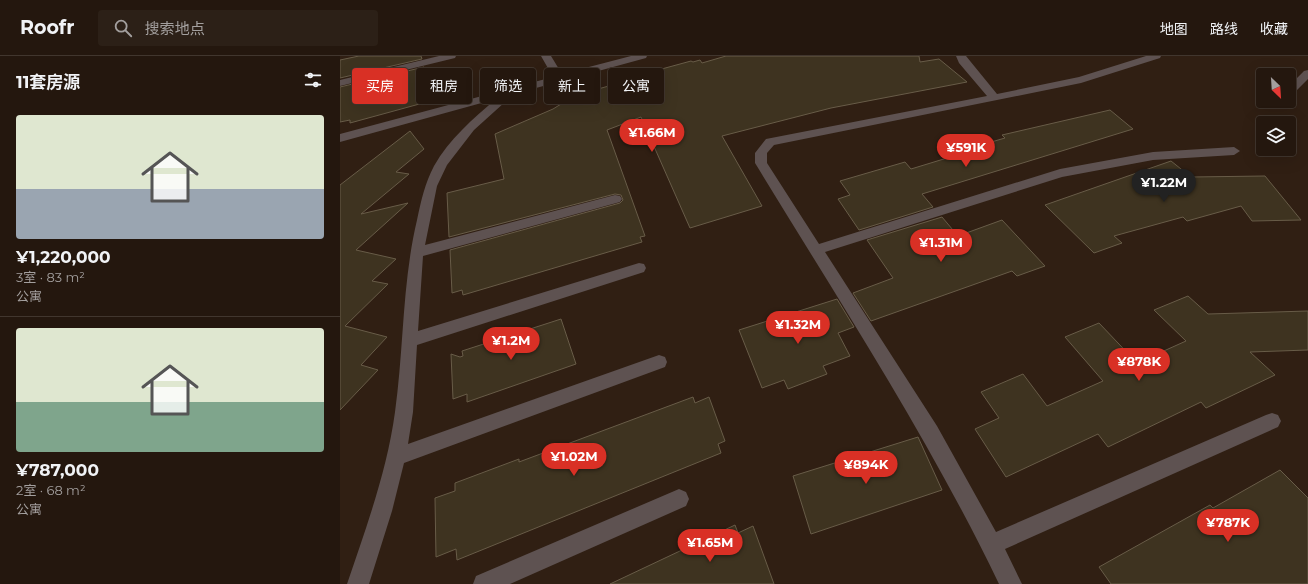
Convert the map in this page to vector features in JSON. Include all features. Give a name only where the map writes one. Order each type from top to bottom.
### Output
[{"type":"lane","points":[[340,83],[451,56]]},
{"type":"lane","points":[[546,56],[553,68]]},
{"type":"lane","points":[[585,68],[606,60],[642,56]]},
{"type":"lane","points":[[961,56],[963,61],[993,96]]},
{"type":"lane","points":[[1011,584],[930,432],[761,163],[760,153],[770,142],[993,96],[1081,80],[1156,56]]},
{"type":"lane","points":[[1296,85],[1308,73]]},
{"type":"lane","points":[[340,138],[480,100]]},
{"type":"lane","points":[[358,584],[382,511],[396,457],[404,412],[408,341],[416,253],[431,186],[441,165],[470,128],[497,104]]},
{"type":"lane","points":[[815,250],[1060,173],[1153,156],[1234,151]]},
{"type":"lane","points":[[416,253],[615,198]]},
{"type":"lane","points":[[408,341],[639,268]]},
{"type":"lane","points":[[396,457],[659,362]]},
{"type":"lane","points":[[991,544],[1272,421]]},
{"type":"lane","points":[[484,584],[679,499]]},
{"type":"building","points":[[359,56],[421,56],[422,59],[383,68],[352,68],[352,75],[340,78],[340,60]]},
{"type":"building","points":[[726,56],[919,56],[920,62],[939,59],[967,82],[831,108],[722,136],[762,206],[690,228],[641,117],[607,130],[645,236],[640,237],[642,242],[463,295],[462,290],[452,293],[450,250],[620,203],[623,200],[621,195],[615,194],[449,237],[447,193],[504,179],[495,134],[561,104],[600,104],[600,88],[608,86],[608,104],[664,104],[664,68],[691,61],[693,62],[700,60],[702,63]]},
{"type":"building","points":[[416,69],[416,104],[419,104],[350,123],[350,120],[340,122],[340,87],[352,84],[352,104],[408,104],[408,71]]},
{"type":"building","points":[[1110,110],[1133,129],[922,194],[933,207],[859,230],[838,199],[850,195],[840,181],[905,162],[911,169],[970,151],[967,149],[1005,138],[1002,135]]},
{"type":"building","points":[[410,131],[424,149],[396,172],[409,174],[361,214],[408,203],[356,250],[396,259],[372,281],[388,284],[345,326],[387,337],[361,365],[378,370],[340,410],[340,185]]},
{"type":"building","points":[[1171,161],[1191,177],[1265,176],[1301,220],[1252,221],[1241,206],[1187,221],[1183,217],[1114,236],[1122,243],[1094,253],[1045,205]]},
{"type":"building","points":[[942,217],[958,236],[1002,220],[1045,266],[1017,276],[1012,271],[871,321],[853,293],[893,278],[867,240]]},
{"type":"building","points":[[1188,296],[1208,314],[1308,311],[1308,350],[1250,352],[1275,375],[1206,408],[1201,402],[1108,447],[1098,434],[1006,477],[975,429],[999,418],[981,392],[1023,374],[1047,406],[1103,381],[1065,337],[1099,323],[1137,363],[1186,341],[1154,310]]},
{"type":"building","points":[[837,299],[854,327],[838,333],[850,356],[823,366],[827,374],[788,389],[784,380],[762,388],[739,330]]},
{"type":"building","points":[[561,319],[576,364],[467,402],[467,394],[453,399],[451,354],[460,357],[463,356],[462,351]]},
{"type":"building","points":[[693,397],[695,403],[709,397],[725,441],[718,444],[721,453],[457,560],[456,549],[436,557],[435,498],[455,491],[455,483],[519,459],[519,462]]},
{"type":"building","points":[[918,437],[942,490],[811,534],[793,476]]},
{"type":"building","points":[[1280,470],[1308,498],[1308,584],[1111,584],[1099,567],[1210,505],[1213,508]]},
{"type":"building","points":[[735,525],[738,533],[753,526],[774,584],[610,584]]}]
